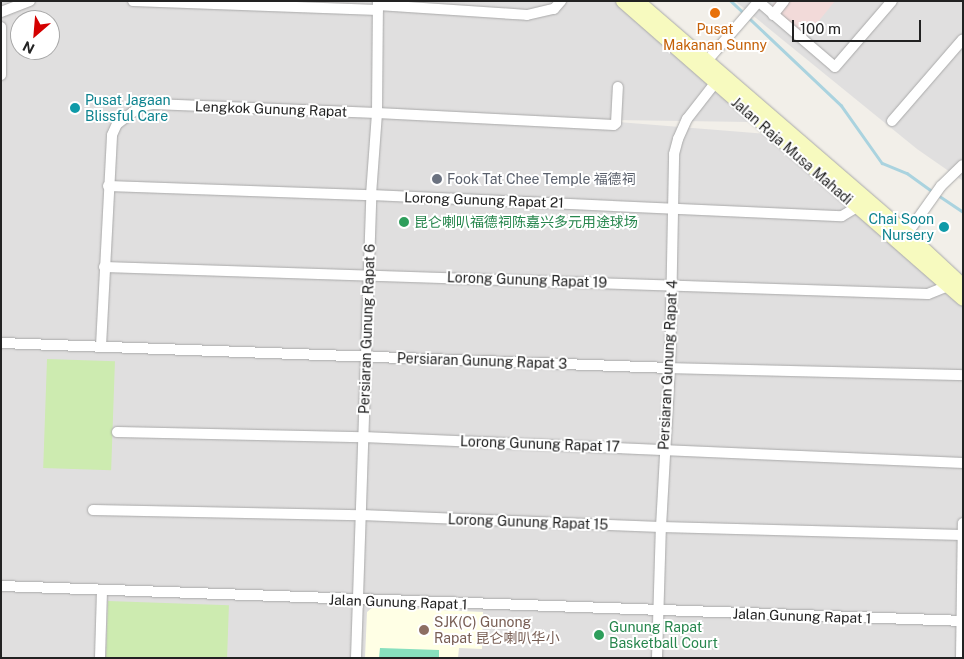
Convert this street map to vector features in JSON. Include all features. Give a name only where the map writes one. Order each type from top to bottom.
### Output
[{"type":"main road","name":"Jalan Raja Musa Mahadi","points":[[623,1],[857,207],[903,239],[963,286]]},
{"type":"main road","name":"Jalan Raja Musa Mahadi","points":[[638,1],[903,239],[963,299]]},
{"type":"main road","points":[[680,52],[695,62],[706,62],[705,69],[714,83]]},
{"type":"street","points":[[1,12],[30,1]]},
{"type":"street","points":[[133,1],[378,5],[527,15],[554,9],[561,1]]},
{"type":"street","points":[[706,62],[758,1],[835,67],[892,1]]},
{"type":"street","points":[[773,15],[784,1]]},
{"type":"street","name":"Persiaran Gunung Rapat 6","points":[[356,658],[370,275],[371,195],[377,113],[378,5]]},
{"type":"street","points":[[1,28],[1,75]]},
{"type":"street","points":[[892,121],[963,39]]},
{"type":"street","name":"Persiaran Gunung Rapat 4","points":[[657,658],[660,611],[660,527],[670,368],[674,154],[687,119],[714,83]]},
{"type":"street","name":"Lengkok Gunung Rapat","points":[[101,346],[112,135],[117,124],[141,106],[153,104],[614,125],[616,122],[618,87]]},
{"type":"street","points":[[903,239],[941,186],[963,165]]},
{"type":"street","name":"Lorong Gunung Rapat 21","points":[[108,186],[371,195],[842,216],[857,207]]},
{"type":"street","name":"Lorong Gunung Rapat 19","points":[[104,267],[928,294],[948,286]]},
{"type":"street","name":"Persiaran Gunung Rapat 3","points":[[1,342],[670,368],[963,376]]},
{"type":"street","name":"Lorong Gunung Rapat 17","points":[[118,432],[363,436],[963,463]]},
{"type":"street","name":"Lorong Gunung Rapat 15","points":[[93,510],[361,515],[660,527],[962,535]]},
{"type":"street","points":[[960,658],[963,523]]},
{"type":"street","name":"Jalan Gunung Rapat 1","points":[[1,586],[962,621]]},
{"type":"street","points":[[100,658],[102,591]]},
{"type":"shaded area","points":[[1,1],[627,1],[750,122],[614,120],[341,107],[618,122],[768,134],[963,305],[963,539],[958,658],[1,658]]},
{"type":"shaded area","points":[[735,1],[963,1],[963,181],[917,149]]},
{"type":"shaded area","points":[[776,1],[835,1],[805,38],[769,9]]},
{"type":"shaded area","name":"SJK(C) Gunong Rapat 昆仑喇叭华小","points":[[373,607],[483,612],[482,649],[459,648],[458,658],[365,658],[367,612]]},
{"type":"green space","points":[[47,359],[115,361],[111,470],[43,468]]},
{"type":"green space","points":[[108,601],[229,605],[227,658],[106,658]]},
{"type":"green space","points":[[380,648],[439,650],[439,658],[379,658]]},
{"type":"waterway","points":[[731,1],[745,14]]},
{"type":"waterway","points":[[749,18],[841,105],[882,163],[907,173],[933,192]]},
{"type":"waterway","points":[[938,195],[963,212]]},
{"type":"place","name":"Pusat Makanan Sunny","points":[[715,13]]},
{"type":"place","name":"Pusat Jagaan Blissful Care","points":[[75,108]]},
{"type":"place","name":"Fook Tat Chee Temple 福德祠","points":[[437,179]]},
{"type":"place","name":"昆仑喇叭福德祠陈嘉兴多元用途球场","points":[[404,222]]},
{"type":"place","name":"Chai Soon Nursery","points":[[944,227]]},
{"type":"place","name":"SJK(C) Gunong Rapat 昆仑喇叭华小","points":[[424,630]]},
{"type":"place","name":"Gunung Rapat Basketball Court","points":[[599,635]]}]
